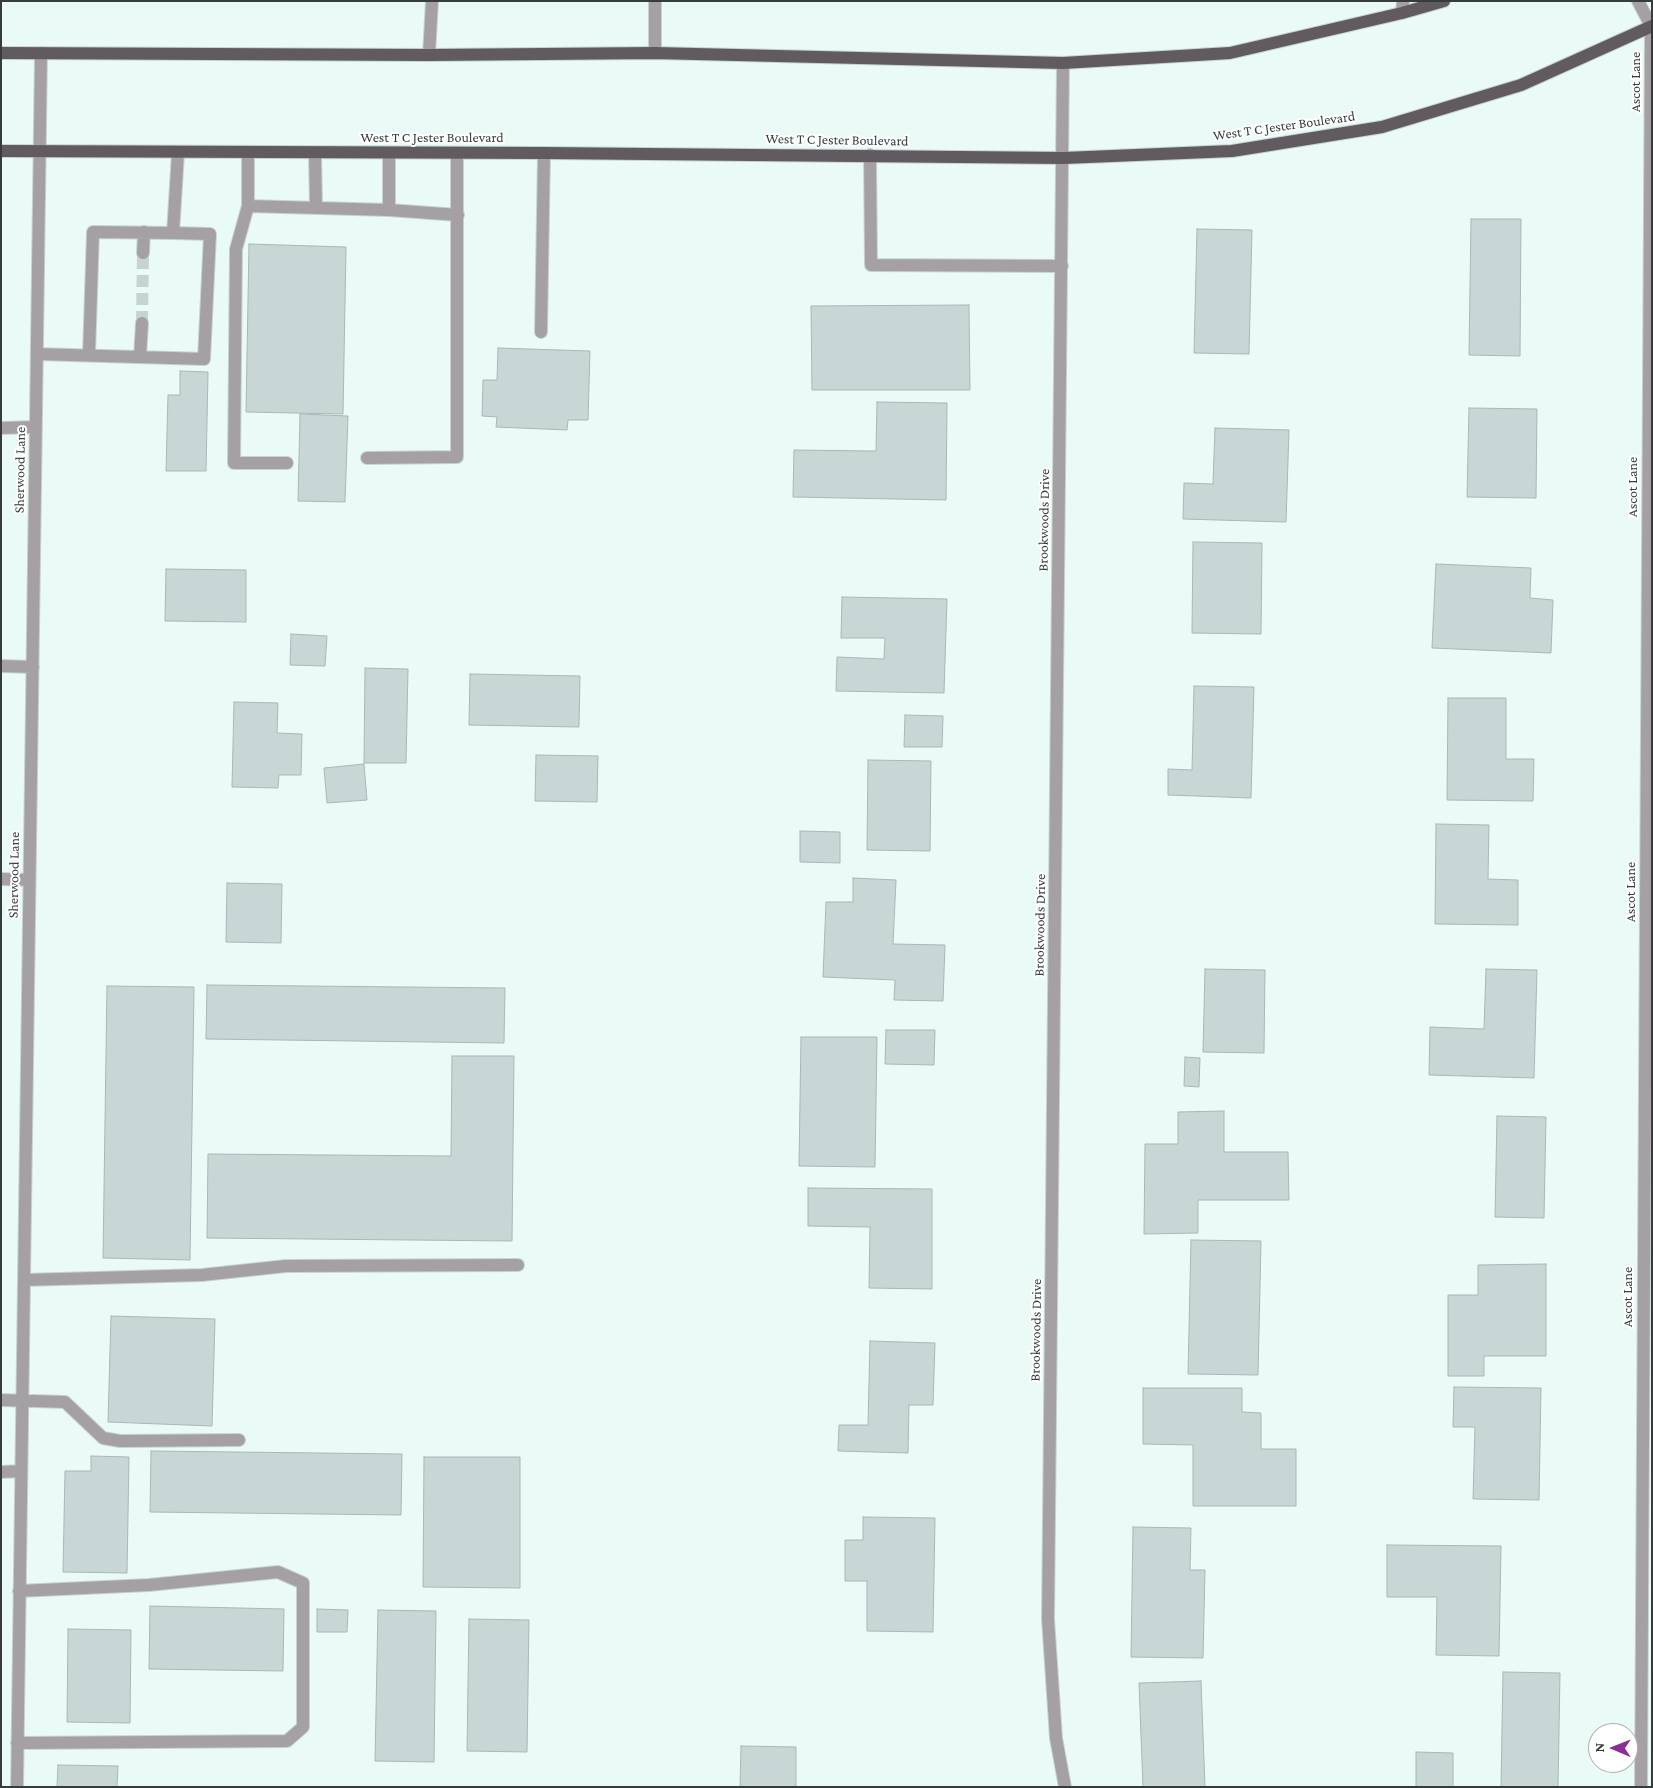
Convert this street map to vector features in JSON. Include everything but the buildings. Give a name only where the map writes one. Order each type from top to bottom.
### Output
[{"type":"main road","points":[[1,53],[429,54],[655,52],[1063,63],[1230,53],[1402,7],[1444,1]]},
{"type":"main road","name":"West T C Jester Boulevard","points":[[1,151],[544,153],[1064,158],[1232,151],[1382,127],[1522,85],[1651,26]]},
{"type":"street","points":[[429,54],[432,1]]},
{"type":"street","points":[[655,1],[655,52]]},
{"type":"street","name":"Ascot Lane","points":[[1638,1],[1651,26],[1641,1787]]},
{"type":"street","name":"Sherwood Lane","points":[[17,1787],[41,53]]},
{"type":"street","name":"Brookwoods Drive","points":[[1063,63],[1064,158],[1048,1619],[1056,1738],[1065,1787]]},
{"type":"street","points":[[248,152],[248,206],[236,249],[234,463],[287,463]]},
{"type":"street","points":[[388,152],[389,210]]},
{"type":"street","points":[[173,233],[178,153]]},
{"type":"street","points":[[315,153],[316,207]]},
{"type":"street","points":[[367,458],[457,457],[457,153]]},
{"type":"street","points":[[541,332],[544,153]]},
{"type":"street","points":[[870,156],[871,265],[1062,266]]},
{"type":"street","points":[[248,206],[389,210],[458,215]]},
{"type":"street","points":[[37,354],[89,354],[204,359],[210,234],[92,232],[89,354]]},
{"type":"street","points":[[143,253],[144,232]]},
{"type":"street","points":[[140,357],[142,323]]},
{"type":"street","points":[[1,428],[36,427]]},
{"type":"street","points":[[1,666],[33,667]]},
{"type":"street","points":[[1,880],[30,880]]},
{"type":"street","points":[[24,1280],[202,1275],[286,1266],[518,1265]]},
{"type":"street","points":[[1,1400],[65,1402],[103,1438],[120,1441],[239,1440]]},
{"type":"street","points":[[1,1472],[22,1471]]},
{"type":"street","points":[[17,1742],[287,1741],[303,1727],[303,1583],[278,1572],[149,1585],[19,1591]]},
{"type":"tunnel","points":[[142,323],[143,253]]}]
